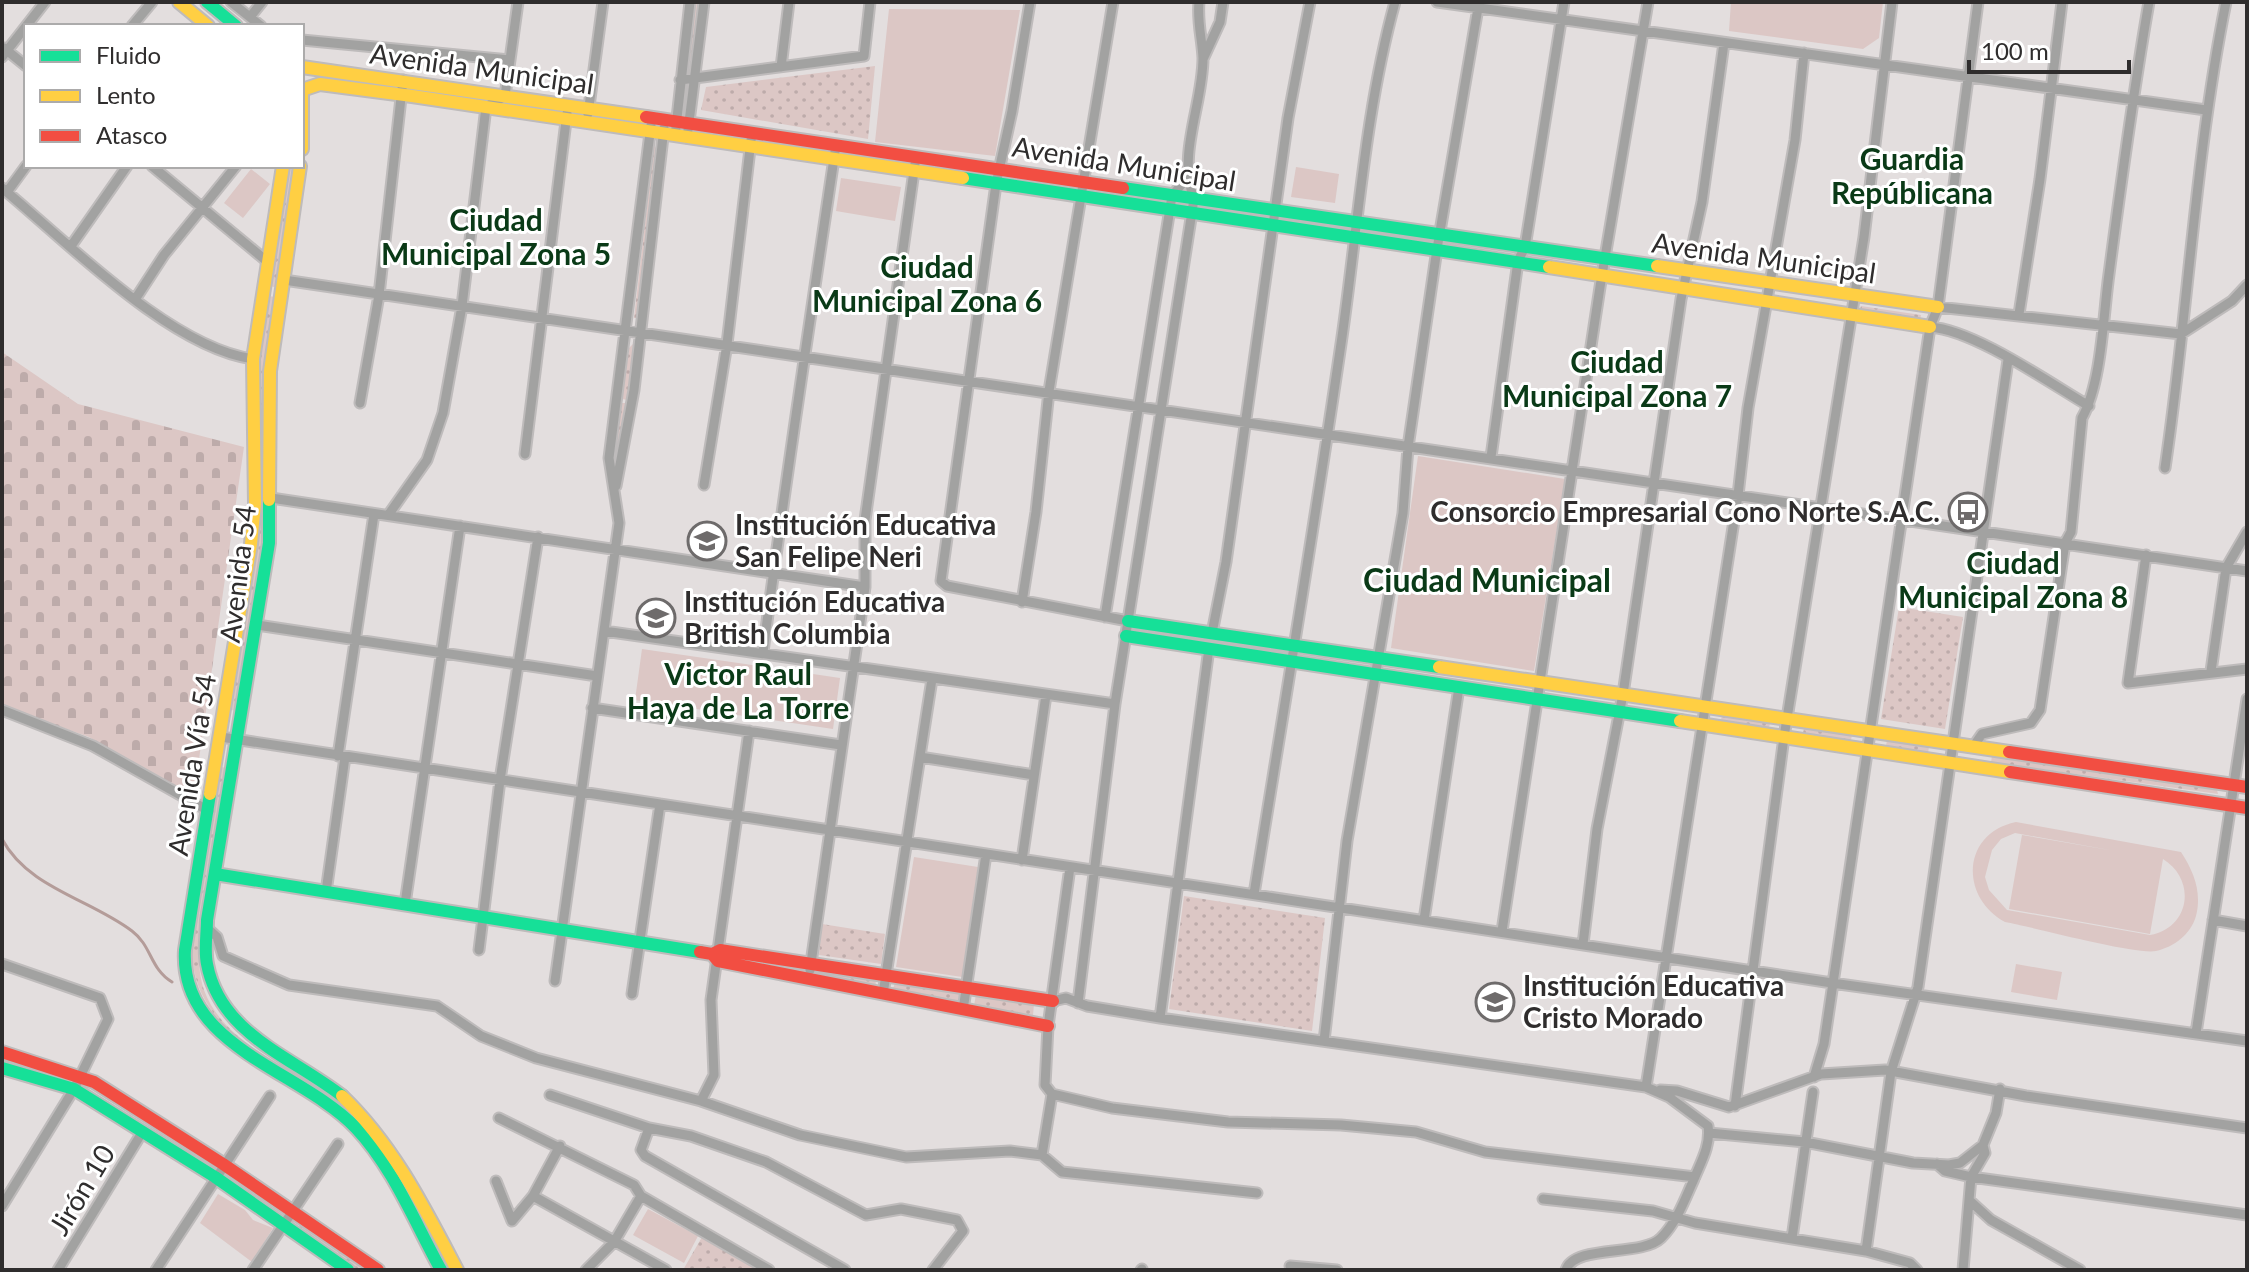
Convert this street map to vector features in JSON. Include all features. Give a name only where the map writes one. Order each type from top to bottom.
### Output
[{"type":"street","points":[[27,24],[45,2]]},
{"type":"street","points":[[134,24],[152,2]]},
{"type":"street","points":[[179,2],[206,24]]},
{"type":"street","points":[[207,2],[234,24]]},
{"type":"street","points":[[231,2],[259,24]]},
{"type":"street","points":[[250,17],[262,2]]},
{"type":"street","points":[[389,514],[427,460],[443,413],[462,306],[486,107],[505,96],[518,2]]},
{"type":"street","points":[[588,116],[603,2]]},
{"type":"street","points":[[614,493],[690,2]]},
{"type":"street","points":[[555,981],[619,523],[609,458],[625,330],[671,121],[694,79],[704,2]]},
{"type":"street","points":[[781,67],[789,2]]},
{"type":"street","points":[[680,80],[864,56],[870,2]]},
{"type":"street","points":[[1030,2],[996,184],[966,380],[941,581],[947,586],[1128,621],[2247,787]]},
{"type":"street","points":[[1022,602],[1036,512],[1049,391],[1113,2]]},
{"type":"street","points":[[1078,1003],[1115,704],[1194,199],[1186,179],[1203,59],[1197,18],[1199,2]]},
{"type":"street","points":[[1203,59],[1220,22],[1223,2]]},
{"type":"street","points":[[1212,633],[1277,211],[1288,118],[1310,2]]},
{"type":"street","points":[[1254,894],[1328,433],[1359,223],[1365,156],[1395,2]]},
{"type":"street","points":[[1437,2],[1478,5],[1561,21],[2206,110]]},
{"type":"street","points":[[1491,457],[1518,261],[1525,247],[1564,2]]},
{"type":"street","points":[[1502,931],[1539,680],[1648,2]]},
{"type":"street","points":[[1735,1106],[1784,737],[1852,294],[1864,237],[1892,2]]},
{"type":"street","points":[[1814,1077],[1824,1044],[1865,750],[1930,327],[1938,307],[1978,2]]},
{"type":"street","points":[[2019,314],[2062,2]]},
{"type":"street","points":[[1973,747],[1977,738],[1990,730],[2031,723],[2040,710],[2065,543],[2071,532],[2082,418],[2089,406],[2103,323],[2132,101],[2149,2]]},
{"type":"street","points":[[2165,468],[2206,110],[2226,2]]},
{"type":"street","points":[[1324,1041],[1339,908],[1403,513],[1408,447],[1437,249],[1478,5]]},
{"type":"street","points":[[24,28],[4,52],[24,65]]},
{"type":"street","points":[[304,40],[510,60]]},
{"type":"street","points":[[1583,944],[1588,889],[1617,712],[1623,694],[1682,289],[1689,272],[1724,43]]},
{"type":"street","points":[[1646,1087],[1700,724],[1795,140],[1804,53]]},
{"type":"street","name":"Avenida Municipal","points":[[304,67],[568,106],[588,116],[669,135],[1518,261],[1603,278],[1930,327]]},
{"type":"street","points":[[360,403],[379,295],[403,80]]},
{"type":"street","name":"Avenida Municipal","points":[[304,90],[320,84],[566,120],[588,116],[671,121],[1938,307]]},
{"type":"street","points":[[525,454],[568,106]]},
{"type":"street","points":[[704,485],[727,344],[752,132]]},
{"type":"street","points":[[763,652],[817,259],[836,145]]},
{"type":"street","points":[[809,979],[865,587],[865,520],[916,157]]},
{"type":"street","points":[[24,168],[5,190],[71,246],[198,342],[234,356],[253,359]]},
{"type":"street","points":[[71,246],[126,168]]},
{"type":"street","points":[[154,168],[269,263]]},
{"type":"street","points":[[136,298],[164,255],[234,168]]},
{"type":"street","name":"Avenida Vía 54","points":[[283,168],[253,359],[255,504],[185,956],[194,1000],[217,1030],[323,1101],[356,1128],[377,1157],[441,1270]]},
{"type":"street","name":"Avenida 54","points":[[300,168],[270,371],[271,498],[257,625],[206,927],[209,976],[224,1012],[245,1033],[343,1098],[365,1118],[387,1147],[457,1270]]},
{"type":"street","points":[[1105,617],[1172,196],[1186,179]]},
{"type":"street","points":[[284,280],[1139,404],[1408,447],[1901,517],[2247,571]]},
{"type":"street","points":[[1938,307],[2181,334],[2246,290]]},
{"type":"street","points":[[1930,327],[1946,328],[2089,406]]},
{"type":"street","points":[[1866,1251],[1891,1072],[1916,993],[2008,360]]},
{"type":"street","points":[[271,498],[865,587]]},
{"type":"street","points":[[326,892],[374,514]]},
{"type":"street","points":[[405,904],[460,526]]},
{"type":"street","points":[[2211,671],[2226,568],[2247,532]]},
{"type":"street","points":[[479,950],[500,780],[538,537]]},
{"type":"street","points":[[2146,555],[2128,683],[2247,669]]},
{"type":"street","points":[[257,625],[597,676]]},
{"type":"street","points":[[604,631],[1115,704]]},
{"type":"street","points":[[1126,636],[2247,808]]},
{"type":"street","points":[[1160,1018],[1209,648]]},
{"type":"street","points":[[883,994],[932,679]]},
{"type":"street","points":[[1424,920],[1459,687]]},
{"type":"street","points":[[1022,860],[1046,695]]},
{"type":"street","points":[[2196,1033],[2247,699]]},
{"type":"street","points":[[592,708],[841,745]]},
{"type":"street","points":[[2,710],[93,746],[209,811]]},
{"type":"street","points":[[701,1101],[714,1075],[716,1060],[711,1000],[734,816],[749,731]]},
{"type":"street","points":[[221,737],[1832,983],[2247,1041]]},
{"type":"street","points":[[920,757],[1034,775]]},
{"type":"street","points":[[632,994],[660,804]]},
{"type":"street","points":[[963,1010],[986,854]]},
{"type":"street","points":[[1070,867],[1048,1026],[1045,1085],[1052,1094],[1112,1108],[1228,1122],[1341,1125],[1416,1132],[1485,1152],[1695,1177]]},
{"type":"street","points":[[215,874],[716,955],[810,964],[1053,1001],[1066,998],[1160,1018],[1677,1091],[1721,1106],[1735,1106],[1814,1077],[1861,1070],[1891,1072],[2026,1096],[2247,1128]]},
{"type":"street","points":[[2213,920],[2247,926]]},
{"type":"street","points":[[206,927],[217,937],[223,956],[289,985],[437,1006],[481,1036],[536,1058],[701,1101],[800,1135],[906,1157],[1010,1151],[1042,1155],[1062,1172],[1257,1193]]},
{"type":"street","points":[[716,955],[809,979],[1048,1026]]},
{"type":"street","points":[[2,964],[100,998],[108,1019],[74,1089],[2,1206]]},
{"type":"street","points":[[2,1052],[80,1075],[223,1164],[377,1270]]},
{"type":"street","points":[[2,1068],[74,1089],[215,1177],[348,1270]]},
{"type":"street","points":[[1709,1133],[1805,1142],[1937,1164],[1960,1163],[1983,1145],[1996,1113],[2000,1089]]},
{"type":"street","points":[[1566,1270],[1573,1262],[1597,1253],[1660,1240],[1676,1218],[1695,1177],[1709,1133],[1702,1121],[1657,1090]]},
{"type":"street","points":[[1792,1238],[1813,1092]]},
{"type":"street","points":[[1042,1155],[1052,1094]]},
{"type":"street","points":[[550,1095],[649,1128],[691,1136],[766,1162],[866,1215],[901,1209],[957,1220],[963,1231],[933,1270]]},
{"type":"street","points":[[156,1270],[270,1096]]},
{"type":"street","points":[[499,1118],[634,1185],[641,1196],[769,1270]]},
{"type":"street","points":[[143,1131],[151,1119]]},
{"type":"street","points":[[649,1128],[641,1150],[645,1156],[845,1270]]},
{"type":"street","name":"Jirón 10","points":[[58,1270],[143,1131]]},
{"type":"street","points":[[253,1270],[338,1144]]},
{"type":"street","points":[[1963,1270],[1971,1177],[1985,1153],[1983,1145]]},
{"type":"street","points":[[496,1181],[512,1221],[533,1196],[560,1146]]},
{"type":"street","points":[[1937,1164],[1945,1171],[1971,1177],[2247,1215]]},
{"type":"street","points":[[533,1196],[666,1270]]},
{"type":"street","points":[[586,1270],[614,1242],[641,1196]]},
{"type":"street","points":[[1543,1199],[1653,1211],[1676,1218],[1866,1251],[1910,1263],[1917,1270]]},
{"type":"street","points":[[1969,1200],[1991,1220],[2080,1270]]},
{"type":"street","points":[[1290,1266],[1337,1270]]},
{"type":"green space","points":[[696,2],[700,2],[690,63],[687,60]]},
{"type":"green space","points":[[1731,2],[1883,2],[1879,38],[1863,49],[1729,31]]},
{"type":"green space","points":[[889,9],[1020,10],[995,156],[875,142]]},
{"type":"green space","points":[[875,66],[868,139],[701,110],[706,87]]},
{"type":"green space","points":[[654,146],[658,150],[638,318],[634,318]]},
{"type":"green space","points":[[1296,167],[1339,174],[1335,203],[1291,197]]},
{"type":"green space","points":[[289,168],[295,168],[278,288],[270,286]]},
{"type":"green space","points":[[251,169],[270,184],[243,218],[224,203]]},
{"type":"green space","points":[[841,178],[901,187],[895,221],[836,211]]},
{"type":"green space","points":[[268,296],[276,297],[264,544],[238,711],[231,710],[257,544],[261,476],[257,381]]},
{"type":"green space","points":[[1861,306],[1921,315],[1920,320],[1860,309]]},
{"type":"green space","points":[[633,344],[628,400],[622,399],[629,348]]},
{"type":"green space","points":[[2,352],[78,404],[244,447],[193,801],[89,737],[2,706]]},
{"type":"green space","points":[[622,403],[628,403],[614,461],[612,459]]},
{"type":"green space","points":[[1418,456],[1565,479],[1534,671],[1391,648]]},
{"type":"green space","points":[[1899,607],[1963,617],[1945,729],[1881,719]]},
{"type":"green space","points":[[642,649],[840,678],[833,729],[635,700]]},
{"type":"green space","points":[[1722,715],[1770,723],[1769,728],[1721,720]]},
{"type":"green space","points":[[1804,728],[1852,735],[1851,740],[1803,733]]},
{"type":"green space","points":[[1887,740],[1929,747],[1928,753],[1886,746]]},
{"type":"green space","points":[[1992,756],[2217,790],[2218,794],[1991,762]]},
{"type":"green space","points":[[221,767],[228,768],[201,912],[199,968],[204,990],[215,1012],[231,1030],[341,1104],[359,1120],[398,1173],[451,1270],[422,1229],[370,1135],[345,1109],[255,1050],[229,1029],[208,1004],[195,973],[192,933]]},
{"type":"green space","points":[[2016,822],[2181,852],[2190,867],[2197,890],[2198,907],[2194,923],[2175,943],[2156,951],[2145,951],[2005,922],[1990,911],[1974,882],[1973,867],[1977,852],[1985,839],[1998,828]],"holes":[[[2015,833],[2115,851],[2022,835],[2009,909],[2150,934],[2163,859],[2174,868],[2184,890],[2181,913],[2163,931],[2150,935],[2007,910],[1989,890],[1985,877],[1992,850],[2001,839]]]},
{"type":"green space","points":[[914,857],[978,867],[962,977],[896,967]]},
{"type":"green space","points":[[1184,896],[1325,918],[1312,1031],[1169,1009]]},
{"type":"green space","points":[[822,924],[885,934],[881,964],[819,955]]},
{"type":"green space","points":[[2016,964],[2062,972],[2057,1000],[2011,992]]},
{"type":"green space","points":[[818,970],[875,978],[876,985],[816,975]]},
{"type":"green space","points":[[895,982],[960,990],[958,1003],[893,990]]},
{"type":"green space","points":[[976,994],[1034,1003],[1033,1016],[974,1006]]},
{"type":"green space","points":[[218,1194],[245,1210],[253,1220],[273,1228],[252,1262],[200,1223]]},
{"type":"green space","points":[[648,1209],[698,1236],[684,1263],[633,1235]]},
{"type":"green space","points":[[302,1223],[362,1265],[358,1270],[299,1227]]},
{"type":"green space","points":[[702,1237],[760,1270],[683,1270]]},
{"type":"waterway","points":[[2,839],[27,870],[132,931],[144,943],[159,971],[172,982]]},
{"type":"traffic: fast","points":[[207,2],[234,24]]},
{"type":"traffic: fast","points":[[963,178],[1549,267]]},
{"type":"traffic: fast","points":[[1123,188],[1657,266]]},
{"type":"traffic: fast","points":[[269,500],[269,543],[207,920],[206,959],[214,988],[242,1026],[342,1096]]},
{"type":"traffic: fast","points":[[1128,621],[1439,667]]},
{"type":"traffic: fast","points":[[1126,636],[1680,721]]},
{"type":"traffic: fast","points":[[210,794],[185,950],[188,983],[201,1011],[222,1034],[248,1054],[333,1108],[356,1128],[392,1178],[441,1270]]},
{"type":"traffic: fast","points":[[215,874],[700,952]]},
{"type":"traffic: fast","points":[[2,1068],[74,1089],[215,1177],[348,1270]]},
{"type":"traffic: slow","points":[[179,2],[206,24]]},
{"type":"traffic: slow","points":[[304,67],[646,117]]},
{"type":"traffic: slow","points":[[304,89],[320,84],[412,96],[963,178]]},
{"type":"traffic: slow","points":[[210,794],[251,544],[255,504],[253,359],[283,168]]},
{"type":"traffic: slow","points":[[269,500],[270,371],[300,168]]},
{"type":"traffic: slow","points":[[1657,266],[1938,307]]},
{"type":"traffic: slow","points":[[1549,267],[1930,327]]},
{"type":"traffic: slow","points":[[1439,667],[2009,752]]},
{"type":"traffic: slow","points":[[1680,721],[2010,772]]},
{"type":"traffic: slow","points":[[342,1096],[392,1156],[420,1200],[457,1270]]},
{"type":"traffic: jam","points":[[646,117],[1123,188]]},
{"type":"traffic: jam","points":[[2009,752],[2247,787]]},
{"type":"traffic: jam","points":[[2010,772],[2247,808]]},
{"type":"traffic: jam","points":[[712,954],[720,950],[1053,1001]]},
{"type":"traffic: jam","points":[[700,952],[712,954],[718,961],[1048,1026]]},
{"type":"traffic: jam","points":[[2,1052],[94,1082],[223,1164],[378,1270]]},
{"type":"place","name":"Consorcio Empresarial Cono Norte S.A.C.","points":[[1968,512]]},
{"type":"place","name":"Institución Educativa San Felipe Neri","points":[[707,541]]},
{"type":"place","name":"Institución Educativa British Columbia","points":[[656,618]]},
{"type":"place","name":"Institución Educativa Cristo Morado","points":[[1495,1002]]},
{"type":"district","name":"Guardia Repúblicana","points":[[1912,177]]},
{"type":"district","name":"Ciudad Municipal Zona 5","points":[[496,238]]},
{"type":"district","name":"Ciudad Municipal Zona 6","points":[[927,285]]},
{"type":"district","name":"Ciudad Municipal Zona 7","points":[[1617,380]]},
{"type":"district","name":"Ciudad Municipal","points":[[1487,581]]},
{"type":"district","name":"Ciudad Municipal Zona 8","points":[[2013,581]]},
{"type":"district","name":"Victor Raul Haya de La Torre","points":[[738,692]]}]
